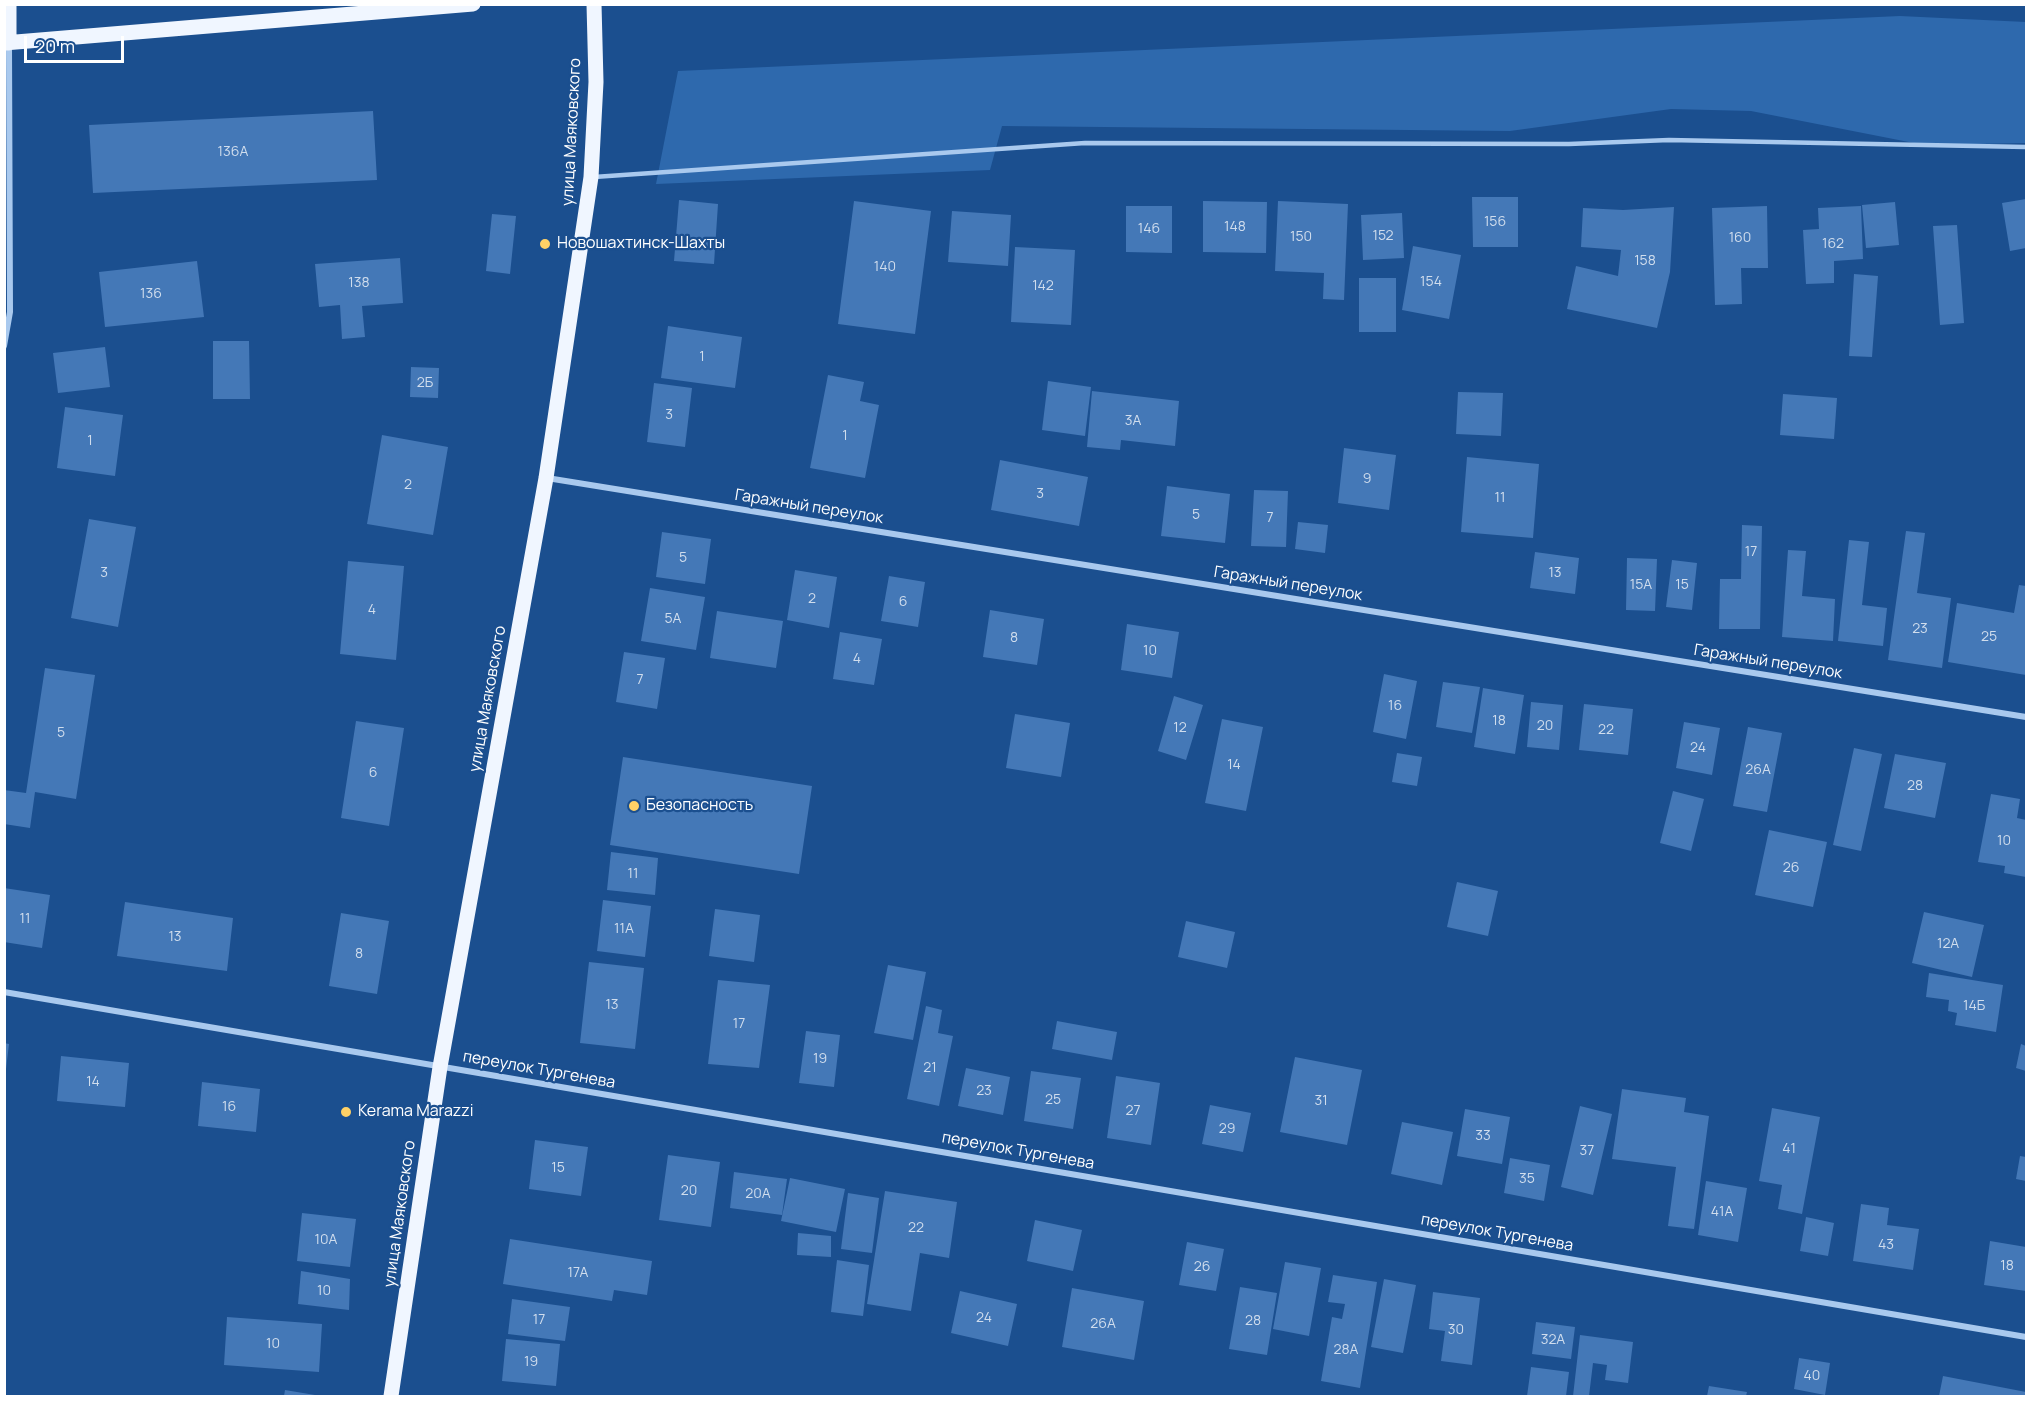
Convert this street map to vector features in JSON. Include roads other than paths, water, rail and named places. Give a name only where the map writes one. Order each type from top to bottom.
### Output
[{"type":"main road","points":[[9,4],[7,43],[473,4]]},
{"type":"main road","name":"улица Маяковского","points":[[391,1396],[440,1067],[546,478],[591,177],[596,82],[594,4]]},
{"type":"street","points":[[4,346],[10,312],[7,43]]},
{"type":"street","name":"Гаражный переулок","points":[[546,478],[2026,717]]},
{"type":"street","name":"переулок Тургенева","points":[[4,992],[2026,1337]]},
{"type":"lane","points":[[591,177],[1085,143],[1569,144],[1669,140],[2026,147]]},
{"type":"place","name":"Новошахтинск-Шахты","points":[[545,244]]},
{"type":"place","name":"Безопасность","points":[[634,806]]},
{"type":"place","name":"Kerama Marazzi","points":[[346,1112]]}]
